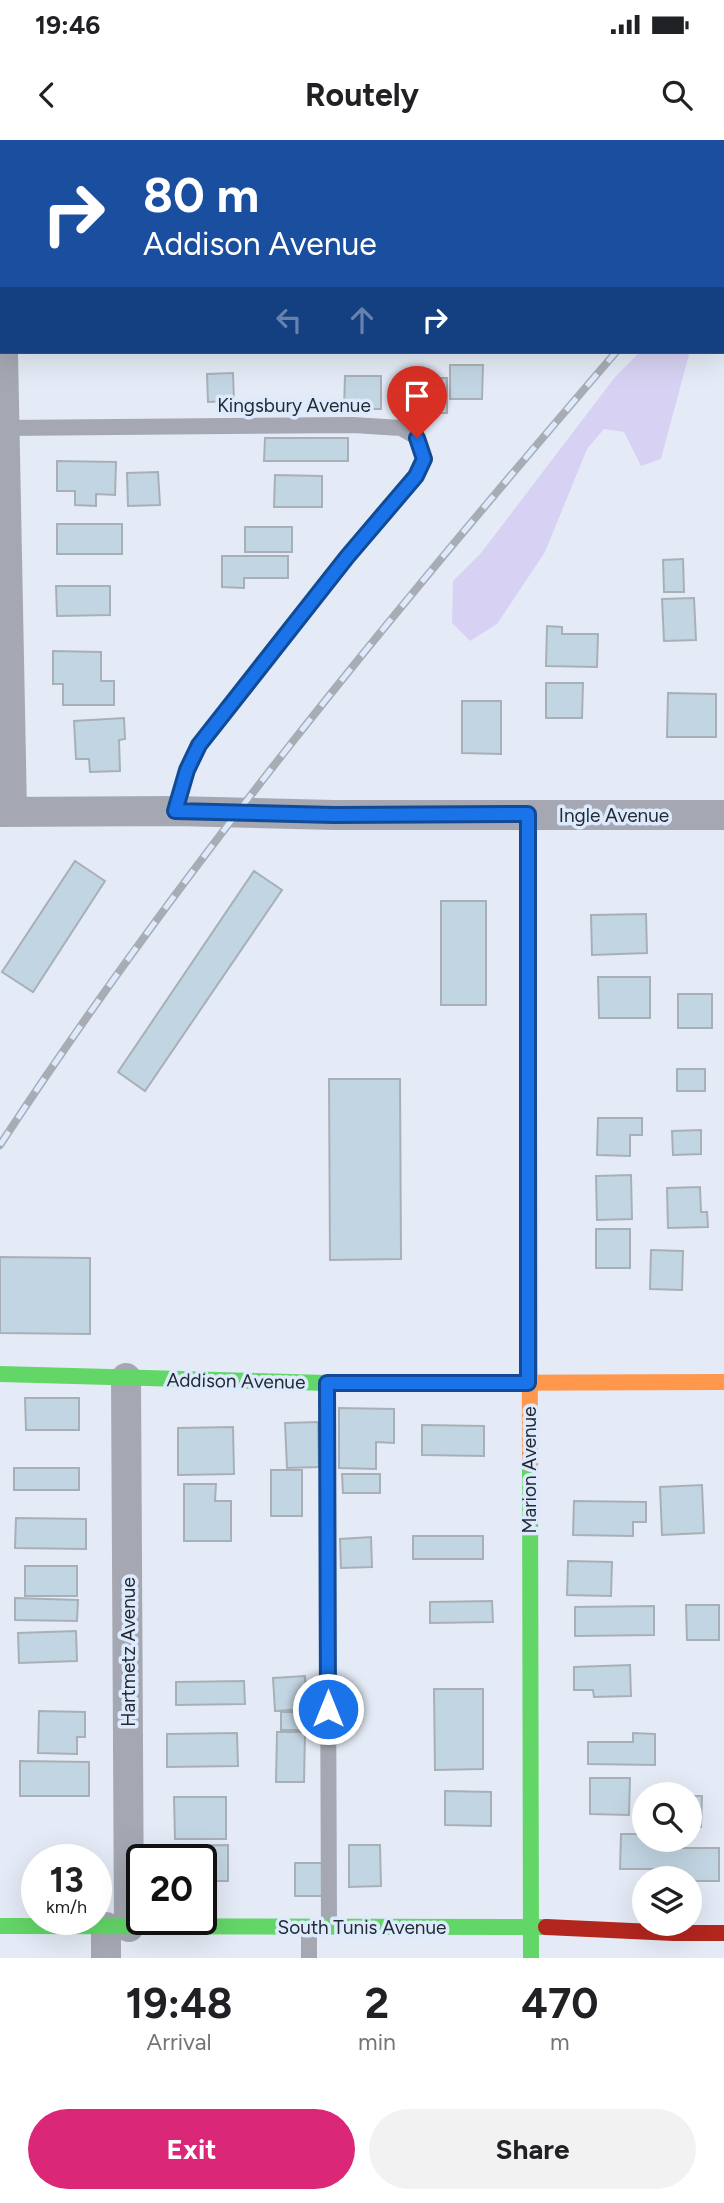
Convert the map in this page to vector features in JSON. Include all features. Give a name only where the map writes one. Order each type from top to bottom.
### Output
[{"type":"street","points":[[3,354],[6,812]]},
{"type":"street","name":"Ingle Avenue","points":[[6,812],[724,815]]},
{"type":"street","name":"Marion Avenue","points":[[528,814],[531,1958]]},
{"type":"street","name":"Addison Avenue","points":[[0,1374],[327,1383],[724,1382]]},
{"type":"street","name":"Hartmetz Avenue","points":[[106,1958],[118,1927],[126,1378]]},
{"type":"street","name":"South Tunis Avenue","points":[[0,1926],[531,1926],[724,1933]]},
{"type":"lane","name":"Kingsbury Avenue","points":[[4,428],[353,425],[401,428],[417,438],[424,459],[416,476],[338,568],[199,745],[187,770],[175,811]]},
{"type":"lane","points":[[327,1383],[329,1927]]},
{"type":"lane","points":[[309,1927],[309,1958]]},
{"type":"shaded area","points":[[638,354],[689,354],[661,459],[641,466],[624,432],[604,429],[587,449],[545,552],[497,624],[470,641],[452,623],[453,581],[481,553],[615,377]]},
{"type":"building","points":[[450,365],[483,365],[482,399],[450,399]]},
{"type":"building","points":[[233,373],[234,401],[208,402],[207,374]]},
{"type":"building","points":[[345,376],[381,376],[381,409],[344,409]]},
{"type":"building","points":[[410,378],[447,378],[447,413],[409,413]]},
{"type":"building","points":[[265,438],[348,438],[348,461],[264,461]]},
{"type":"building","points":[[57,461],[116,462],[115,495],[96,494],[96,506],[75,505],[75,491],[57,491]]},
{"type":"building","points":[[158,472],[160,505],[128,506],[127,473]]},
{"type":"building","points":[[275,475],[322,476],[322,507],[274,507]]},
{"type":"building","points":[[57,524],[122,524],[122,554],[57,554]]},
{"type":"building","points":[[245,527],[292,527],[292,552],[245,552]]},
{"type":"building","points":[[222,556],[288,556],[288,578],[244,578],[244,588],[222,587]]},
{"type":"building","points":[[683,559],[684,592],[664,592],[663,560]]},
{"type":"building","points":[[56,586],[110,586],[110,615],[57,616]]},
{"type":"building","points":[[694,598],[696,640],[664,641],[662,599]]},
{"type":"building","points":[[547,626],[562,627],[562,634],[598,634],[597,667],[546,666]]},
{"type":"building","points":[[53,651],[101,652],[101,681],[114,681],[114,705],[63,705],[63,684],[53,684]]},
{"type":"building","points":[[546,683],[583,683],[582,718],[546,718]]},
{"type":"building","points":[[668,693],[716,694],[716,737],[667,737]]},
{"type":"building","points":[[462,701],[501,701],[501,754],[462,753]]},
{"type":"building","points":[[124,718],[125,739],[119,740],[120,771],[90,772],[89,759],[76,759],[74,721]]},
{"type":"building","points":[[75,861],[105,881],[33,992],[2,972]]},
{"type":"building","points":[[254,871],[282,890],[145,1091],[118,1072]]},
{"type":"building","points":[[441,901],[486,901],[486,1005],[441,1005]]},
{"type":"building","points":[[646,914],[647,953],[592,955],[591,915]]},
{"type":"building","points":[[598,977],[650,977],[650,1018],[599,1018]]},
{"type":"building","points":[[678,994],[712,994],[712,1028],[678,1028]]},
{"type":"building","points":[[677,1069],[705,1069],[705,1091],[677,1091]]},
{"type":"building","points":[[329,1079],[400,1079],[401,1259],[330,1260]]},
{"type":"building","points":[[598,1118],[642,1118],[642,1135],[630,1135],[630,1156],[597,1155]]},
{"type":"building","points":[[701,1130],[701,1154],[673,1155],[672,1131]]},
{"type":"building","points":[[631,1175],[632,1219],[597,1220],[596,1176]]},
{"type":"building","points":[[700,1187],[701,1212],[707,1212],[708,1227],[668,1228],[667,1188]]},
{"type":"building","points":[[596,1229],[630,1229],[630,1268],[596,1268]]},
{"type":"building","points":[[651,1250],[683,1251],[682,1290],[650,1289]]},
{"type":"building","points":[[0,1257],[90,1258],[90,1334],[0,1333]]},
{"type":"building","points":[[25,1398],[79,1398],[79,1430],[26,1430]]},
{"type":"building","points":[[339,1408],[394,1409],[394,1443],[376,1442],[376,1469],[339,1468]]},
{"type":"building","points":[[318,1422],[319,1467],[287,1468],[285,1423]]},
{"type":"building","points":[[422,1425],[484,1426],[484,1456],[422,1455]]},
{"type":"building","points":[[233,1427],[234,1474],[178,1475],[178,1428]]},
{"type":"building","points":[[14,1468],[79,1468],[79,1490],[14,1490]]},
{"type":"building","points":[[271,1470],[302,1470],[302,1516],[271,1516]]},
{"type":"building","points":[[342,1474],[380,1474],[380,1493],[343,1493]]},
{"type":"building","points":[[184,1484],[216,1484],[215,1501],[231,1501],[231,1541],[184,1541]]},
{"type":"building","points":[[702,1485],[704,1533],[662,1535],[660,1487]]},
{"type":"building","points":[[574,1501],[646,1502],[646,1522],[633,1522],[633,1536],[573,1535]]},
{"type":"building","points":[[16,1518],[86,1519],[86,1549],[15,1548]]},
{"type":"building","points":[[413,1536],[483,1536],[483,1559],[413,1559]]},
{"type":"building","points":[[371,1537],[372,1567],[341,1568],[340,1539]]},
{"type":"building","points":[[568,1561],[612,1562],[611,1596],[567,1595]]},
{"type":"building","points":[[25,1566],[77,1566],[77,1596],[25,1596]]},
{"type":"building","points":[[15,1598],[78,1600],[77,1621],[15,1620]]},
{"type":"building","points":[[492,1601],[493,1622],[430,1623],[430,1602]]},
{"type":"building","points":[[686,1605],[719,1605],[719,1640],[687,1640]]},
{"type":"building","points":[[654,1606],[654,1635],[575,1636],[575,1607]]},
{"type":"building","points":[[76,1631],[77,1661],[19,1663],[18,1633]]},
{"type":"building","points":[[630,1665],[631,1696],[594,1697],[593,1690],[574,1690],[574,1667]]},
{"type":"building","points":[[305,1676],[307,1709],[275,1711],[273,1678]]},
{"type":"building","points":[[244,1681],[245,1704],[176,1705],[176,1682]]},
{"type":"building","points":[[434,1689],[483,1689],[483,1769],[435,1770]]},
{"type":"building","points":[[39,1711],[85,1712],[85,1737],[77,1737],[77,1754],[38,1753]]},
{"type":"building","points":[[281,1712],[311,1712],[310,1730],[281,1730]]},
{"type":"building","points":[[277,1732],[305,1732],[304,1782],[276,1782]]},
{"type":"building","points":[[237,1733],[238,1766],[167,1767],[167,1734]]},
{"type":"building","points":[[633,1733],[655,1734],[655,1765],[588,1764],[588,1742],[633,1742]]},
{"type":"building","points":[[20,1761],[89,1762],[89,1796],[20,1796]]},
{"type":"building","points":[[590,1778],[630,1778],[629,1815],[590,1814]]},
{"type":"building","points":[[445,1791],[491,1792],[491,1826],[445,1825]]},
{"type":"building","points":[[174,1797],[226,1797],[226,1839],[175,1839]]},
{"type":"building","points":[[621,1834],[632,1834],[632,1852],[702,1852],[702,1848],[719,1848],[719,1881],[702,1881],[702,1866],[632,1866],[632,1869],[620,1869]]},
{"type":"building","points":[[217,1845],[228,1845],[228,1881],[217,1881]]},
{"type":"building","points":[[349,1845],[380,1845],[381,1886],[349,1887]]},
{"type":"building","points":[[295,1863],[322,1863],[322,1896],[295,1896]]},
{"type":"railway","points":[[0,1145],[143,938],[295,738],[614,354]]},
{"type":"traffic: fast","points":[[0,1374],[327,1383],[465,1383]]},
{"type":"traffic: fast","points":[[530,1464],[531,1958]]},
{"type":"traffic: fast","points":[[0,1926],[546,1927]]},
{"type":"traffic: slow","points":[[529,1094],[530,1464]]},
{"type":"traffic: slow","points":[[465,1383],[724,1382]]},
{"type":"traffic: jam","points":[[528,815],[529,1094]]},
{"type":"traffic: jam","points":[[546,1927],[724,1933]]},
{"type":"route","points":[[328,1709],[327,1383],[528,1383],[528,814],[334,815],[175,811],[187,770],[199,745],[347,557],[416,476],[424,459],[417,438]]}]
